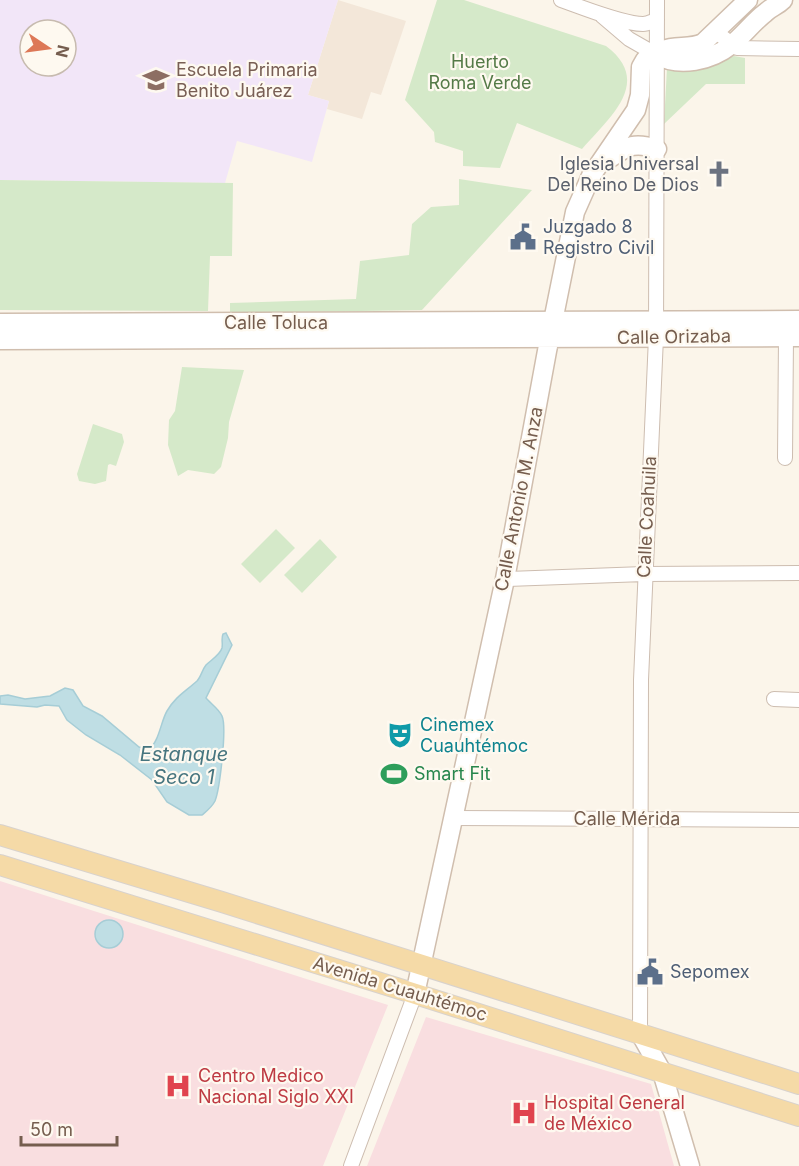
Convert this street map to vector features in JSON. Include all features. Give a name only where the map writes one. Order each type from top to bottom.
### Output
[{"type":"main road","name":"Avenida Cuauhtémoc","points":[[0,835],[222,902],[799,1084]]},
{"type":"main road","name":"Avenida Cuauhtémoc","points":[[0,865],[662,1071],[799,1116]]},
{"type":"street","points":[[561,0],[598,13],[645,24],[657,20]]},
{"type":"street","name":"Calle Coahuila","points":[[640,1033],[640,680],[656,328],[657,0]]},
{"type":"street","points":[[657,55],[663,50],[698,45],[716,32],[748,0]]},
{"type":"street","points":[[598,13],[629,39],[664,60],[687,62],[712,56],[732,45],[767,10],[775,8],[783,0]]},
{"type":"street","points":[[716,32],[732,45],[746,49],[799,49]]},
{"type":"street","name":"Calle Antonio M. Anza","points":[[415,994],[505,579],[575,212],[587,182],[636,110],[641,67],[645,60],[657,55]]},
{"type":"street","points":[[600,165],[633,145],[639,144],[657,149]]},
{"type":"street","name":"Calle Orizaba","points":[[551,330],[656,328],[799,320]]},
{"type":"street","name":"Calle Toluca","points":[[0,323],[117,332]]},
{"type":"street","name":"Calle Orizaba","points":[[656,328],[792,337]]},
{"type":"street","name":"Calle Toluca","points":[[0,340],[117,332],[551,330]]},
{"type":"street","points":[[785,458],[792,337]]},
{"type":"street","points":[[505,579],[644,574],[799,573]]},
{"type":"street","points":[[774,699],[799,700]]},
{"type":"street","name":"Calle Mérida","points":[[454,818],[799,820]]},
{"type":"street","points":[[351,1166],[415,994]]},
{"type":"street","points":[[640,1033],[662,1071],[690,1166]]},
{"type":"shaded area","name":"Escuela Primaria Benito Juárez","points":[[0,0],[338,0],[308,95],[329,101],[312,162],[237,141],[225,183],[0,180]]},
{"type":"shaded area","points":[[338,0],[406,21],[381,95],[371,92],[362,119],[327,109],[329,101],[308,95]]},
{"type":"shaded area","name":"Centro Medico Nacional Siglo XXI","points":[[0,881],[388,1005],[323,1166],[0,1166]]},
{"type":"shaded area","name":"Hospital General de México","points":[[426,1017],[651,1084],[674,1166],[367,1166]]},
{"type":"green space","name":"Huerto Roma Verde","points":[[437,0],[464,0],[606,46],[620,59],[626,73],[627,86],[622,99],[604,125],[582,149],[517,123],[500,168],[463,166],[463,151],[435,142],[434,132],[405,100]]},
{"type":"green space","points":[[734,56],[745,58],[745,84],[706,84],[664,124],[667,68],[692,67]]},
{"type":"green space","points":[[459,179],[532,190],[422,310],[230,313],[230,303],[356,299],[360,261],[409,255],[412,224],[431,207],[459,205]]},
{"type":"green space","points":[[0,180],[233,183],[232,256],[210,256],[208,311],[0,310]]},
{"type":"green space","points":[[182,367],[244,370],[229,422],[228,438],[221,467],[214,474],[188,470],[178,476],[168,445],[169,420],[175,411]]},
{"type":"green space","points":[[93,424],[122,434],[124,442],[116,466],[108,465],[106,481],[95,484],[79,481],[77,474]]},
{"type":"green space","points":[[276,529],[295,548],[260,583],[241,564]]},
{"type":"green space","points":[[320,539],[337,557],[302,593],[284,575]]},
{"type":"water","name":"Estanque Seco 1","points":[[226,633],[232,645],[206,698],[222,716],[221,771],[215,801],[202,815],[189,815],[167,802],[152,780],[120,755],[86,735],[67,720],[59,706],[0,704],[0,696],[8,695],[25,699],[50,696],[65,688],[73,690],[83,706],[102,716],[139,747],[149,749],[155,742],[170,706],[200,678],[206,665],[222,648],[223,634]]},
{"type":"water","points":[[109,920],[119,924],[123,934],[119,944],[109,948],[99,944],[95,934],[99,924]]},
{"type":"place","name":"Escuela Primaria Benito Juárez","points":[[156,80]]},
{"type":"place","name":"Iglesia Universal Del Reino De Dios","points":[[719,174]]},
{"type":"place","name":"Juzgado 8 Registro Civil","points":[[523,237]]},
{"type":"place","name":"Cinemex Cuauhtémoc","points":[[400,735]]},
{"type":"place","name":"Smart Fit","points":[[394,774]]},
{"type":"place","name":"Sepomex","points":[[650,972]]},
{"type":"place","name":"Centro Medico Nacional Siglo XXI","points":[[178,1086]]},
{"type":"place","name":"Hospital General de México","points":[[524,1113]]}]
